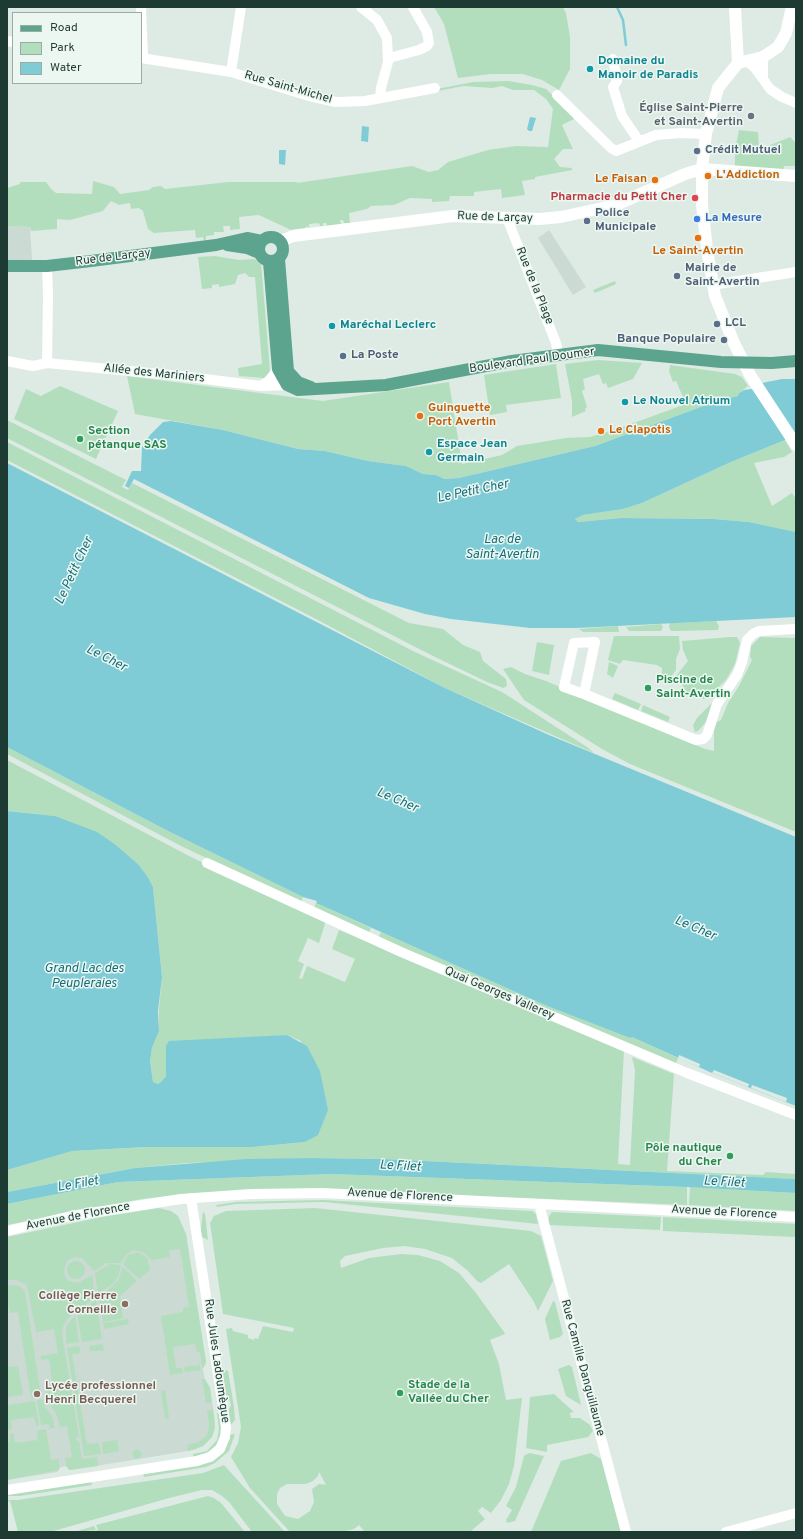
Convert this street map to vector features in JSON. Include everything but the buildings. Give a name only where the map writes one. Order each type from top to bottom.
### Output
[{"type":"main road","points":[[273,237],[281,241],[284,252],[274,260],[265,260],[259,253],[247,248],[218,244],[247,238],[262,241],[273,237]]},
{"type":"main road","points":[[259,253],[262,241]]},
{"type":"main road","name":"Rue de Larçay","points":[[7,266],[47,266],[218,244]]},
{"type":"main road","points":[[274,260],[278,369],[287,385],[298,390],[322,389]]},
{"type":"main road","points":[[274,260],[288,371],[293,378],[303,385],[322,389]]},
{"type":"main road","name":"Boulevard Paul Doumer","points":[[322,389],[386,385],[558,354],[609,351],[743,363],[796,361]]},
{"type":"street","points":[[231,72],[241,7]]},
{"type":"street","points":[[361,7],[381,25],[387,38],[389,58],[381,88],[380,98]]},
{"type":"street","points":[[389,58],[419,50],[427,46],[429,43],[427,32],[413,7]]},
{"type":"street","points":[[735,7],[742,62]]},
{"type":"street","points":[[792,7],[786,33],[781,43],[763,58],[742,62],[718,88],[706,134],[702,169],[702,204],[712,285],[733,342],[743,363],[793,441]]},
{"type":"street","name":"Rue Saint-Michel","points":[[142,58],[231,72],[320,99],[351,102],[435,88]]},
{"type":"street","points":[[763,58],[763,79]]},
{"type":"street","points":[[613,59],[616,81],[613,87],[622,116],[639,141]]},
{"type":"street","points":[[742,62],[755,68],[770,89],[782,97],[796,103]]},
{"type":"street","points":[[557,95],[611,148],[616,151],[639,141],[662,135],[680,133],[706,134]]},
{"type":"street","points":[[702,169],[796,176]]},
{"type":"street","name":"Rue de Larçay","points":[[281,241],[293,236],[453,216],[554,218],[616,205],[685,174],[702,169]]},
{"type":"street","name":"Rue de la Plage","points":[[507,218],[556,343],[558,354]]},
{"type":"street","points":[[47,266],[47,363]]},
{"type":"street","points":[[712,285],[796,272]]},
{"type":"street","name":"Allée des Mariniers","points":[[7,361],[33,366],[47,363],[261,386],[287,385]]},
{"type":"street","points":[[261,386],[269,381],[278,369]]},
{"type":"street","points":[[584,694],[595,642],[574,643],[564,686],[696,740],[703,739],[707,735],[717,704],[736,675],[742,662],[747,640],[759,631],[796,629]]},
{"type":"street","name":"Quai Georges Vallerey","points":[[207,863],[408,955],[687,1073],[796,1115]]},
{"type":"street","name":"Avenue de Florence","points":[[7,1231],[71,1216],[191,1198],[252,1194],[322,1193],[796,1216]]},
{"type":"street","name":"Rue Jules Ladoumègue","points":[[7,1490],[197,1461],[210,1457],[220,1448],[225,1437],[226,1427],[191,1198]]},
{"type":"street","name":"Rue Camille Danguillaume","points":[[539,1204],[626,1532]]},
{"type":"street","points":[[726,1532],[796,1513]]},
{"type":"shaded area","points":[[7,226],[30,227],[32,260],[7,260]]},
{"type":"shaded area","points":[[549,230],[586,287],[573,295],[538,238]]},
{"type":"shaded area","name":"Collège Pierre Corneille","points":[[186,1234],[206,1362],[203,1369],[205,1382],[210,1388],[215,1421],[212,1437],[203,1446],[194,1450],[71,1470],[66,1466],[61,1467],[57,1472],[7,1480],[7,1256]]},
{"type":"green space","points":[[434,7],[563,7],[566,13],[570,37],[570,69],[559,90],[542,80],[523,74],[491,74],[458,78],[444,24]]},
{"type":"green space","points":[[509,81],[546,89],[576,118],[562,125],[573,149],[563,149],[554,159],[560,167],[572,168],[572,170],[522,181],[525,195],[502,198],[501,189],[474,192],[474,196],[450,196],[449,201],[432,202],[432,199],[410,198],[394,205],[371,206],[367,209],[349,213],[350,223],[344,223],[343,220],[340,220],[341,224],[327,226],[326,223],[323,223],[323,226],[320,226],[319,223],[309,224],[309,228],[307,226],[305,228],[291,230],[259,215],[239,217],[240,229],[230,230],[230,226],[223,226],[224,232],[214,232],[214,235],[206,236],[206,240],[204,241],[203,237],[196,238],[195,230],[154,233],[148,229],[143,211],[139,208],[131,209],[130,203],[119,205],[111,201],[103,211],[70,220],[57,219],[57,229],[31,231],[30,227],[7,226],[7,188],[20,184],[20,182],[46,182],[56,193],[92,194],[93,181],[114,187],[120,194],[149,190],[153,187],[161,186],[165,189],[228,182],[297,183],[412,166],[429,172],[438,170],[448,162],[488,150],[516,146],[548,147],[553,109],[546,99],[534,90],[513,90],[502,86],[492,88],[464,86],[432,92],[432,90],[473,82]]},
{"type":"green space","points":[[739,130],[758,132],[759,147],[768,146],[790,137],[796,143],[796,166],[784,166],[783,170],[735,167],[735,150]]},
{"type":"green space","points":[[215,256],[239,260],[254,259],[261,262],[270,371],[264,378],[239,376],[238,368],[262,364],[255,277],[249,277],[245,273],[238,275],[235,284],[219,287],[219,284],[212,285],[212,288],[202,289],[198,257]]},
{"type":"green space","points":[[615,281],[616,284],[595,293],[593,290]]},
{"type":"green space","points":[[598,360],[642,363],[633,379],[608,388],[606,383],[603,384],[599,374],[583,379],[585,389],[582,391],[587,407],[585,409],[586,411],[572,417],[572,401],[565,364]]},
{"type":"green space","points":[[556,364],[561,398],[506,405],[507,412],[490,415],[484,375]]},
{"type":"green space","points":[[670,365],[735,374],[742,377],[748,386],[739,393],[738,396],[717,401],[595,446],[459,478],[443,479],[436,475],[423,474],[406,466],[368,461],[325,451],[298,449],[223,430],[135,414],[127,376],[323,401],[449,382],[462,464],[502,455],[517,446],[566,438],[590,437],[617,429],[686,404],[676,381],[673,382],[669,371]]},
{"type":"green space","name":"Section pétanque SAS","points":[[60,386],[118,411],[96,459],[14,419],[26,389],[41,396]]},
{"type":"green space","points":[[7,420],[126,480],[122,487],[128,490],[132,483],[409,623],[443,629],[463,645],[480,652],[483,661],[506,679],[507,686],[503,688],[487,682],[431,655],[7,438]]},
{"type":"green space","points":[[785,440],[792,452],[784,457],[754,463],[772,506],[792,493],[796,499],[796,532],[749,522],[713,519],[621,518],[575,521],[576,518],[583,515],[623,509],[642,503],[731,462]]},
{"type":"green space","points":[[7,442],[415,652],[502,692],[594,753],[445,688],[316,619],[7,460]]},
{"type":"green space","points":[[716,621],[719,626],[718,630],[671,631],[669,627],[670,623]]},
{"type":"green space","points":[[661,624],[663,627],[661,631],[629,631],[626,627]]},
{"type":"green space","points":[[618,626],[619,632],[583,632],[579,629]]},
{"type":"green space","points":[[614,636],[679,636],[680,649],[676,659],[676,670],[670,678],[662,675],[662,668],[657,665],[623,660],[620,664],[608,660]]},
{"type":"green space","points":[[737,637],[740,643],[735,664],[726,680],[709,696],[704,699],[682,690],[683,685],[672,681],[688,661],[683,650],[682,641]]},
{"type":"green space","points":[[760,637],[796,638],[796,832],[630,764],[602,749],[524,700],[503,669],[511,667],[705,749],[714,751],[714,731],[717,722],[721,720],[728,703],[739,686],[752,660],[750,657],[751,646]]},
{"type":"green space","points":[[537,642],[554,645],[549,675],[532,671]]},
{"type":"green space","points":[[609,662],[618,666],[613,678],[607,674]]},
{"type":"green space","points":[[615,693],[641,704],[638,710],[612,699]]},
{"type":"green space","points":[[713,702],[706,722],[698,731],[695,732],[693,725],[697,718]]},
{"type":"green space","points":[[643,705],[670,717],[668,722],[641,711]]},
{"type":"green space","points":[[7,747],[170,832],[303,897],[301,903],[179,845],[7,754]]},
{"type":"green space","points":[[7,760],[191,857],[324,921],[325,924],[319,943],[308,938],[298,961],[304,964],[299,978],[302,979],[307,966],[345,982],[355,959],[332,949],[339,930],[624,1050],[618,1164],[630,1165],[635,1070],[632,1057],[674,1074],[667,1171],[763,1175],[766,1172],[796,1174],[796,1179],[383,1159],[310,1158],[188,1163],[135,1168],[7,1192],[7,1170],[71,1151],[146,1147],[253,1147],[305,1142],[301,1041],[287,1035],[166,1046],[166,1076],[158,1084],[153,1082],[150,1061],[152,1048],[159,1031],[159,1009],[162,977],[153,887],[138,864],[116,845],[55,816],[7,811]]},
{"type":"green space","points":[[316,903],[371,928],[368,934],[314,908]]},
{"type":"green space","points":[[381,932],[547,1006],[630,1038],[632,1037],[678,1058],[676,1063],[378,938]]},
{"type":"green space","points":[[331,1174],[687,1187],[687,1205],[526,1198],[229,1191],[142,1199],[7,1225],[7,1204],[118,1182]]},
{"type":"green space","points":[[690,1187],[796,1193],[796,1211],[689,1205]]},
{"type":"green space","points":[[323,1200],[532,1211],[536,1214],[538,1224],[324,1202],[236,1204],[217,1207],[216,1205],[236,1202]]},
{"type":"green space","points":[[159,1208],[171,1211],[178,1216],[186,1234],[206,1362],[204,1367],[202,1367],[200,1352],[197,1352],[195,1344],[173,1347],[176,1368],[182,1368],[183,1373],[170,1375],[161,1316],[183,1312],[183,1308],[189,1307],[180,1249],[169,1250],[170,1257],[152,1260],[143,1252],[133,1250],[126,1255],[121,1263],[106,1263],[94,1271],[82,1258],[74,1257],[67,1261],[64,1270],[65,1277],[69,1281],[78,1283],[92,1275],[95,1297],[67,1319],[63,1327],[62,1334],[79,1437],[76,1437],[77,1441],[79,1441],[82,1459],[97,1457],[98,1466],[69,1470],[66,1466],[65,1458],[72,1457],[67,1426],[60,1427],[57,1416],[48,1401],[46,1389],[53,1387],[49,1359],[42,1360],[40,1356],[58,1353],[54,1329],[36,1332],[27,1285],[17,1280],[7,1280],[7,1237],[102,1217]]},
{"type":"green space","points":[[315,1208],[531,1231],[541,1236],[553,1281],[538,1311],[534,1302],[509,1264],[481,1283],[452,1258],[425,1249],[404,1246],[383,1248],[345,1256],[340,1261],[341,1268],[369,1258],[401,1254],[418,1255],[440,1261],[459,1273],[476,1293],[505,1334],[490,1340],[499,1364],[506,1400],[522,1398],[514,1466],[509,1484],[501,1500],[491,1513],[482,1507],[478,1511],[485,1519],[470,1532],[365,1532],[359,1525],[354,1529],[340,1532],[290,1532],[250,1488],[231,1457],[238,1443],[241,1427],[226,1329],[232,1328],[233,1331],[248,1335],[248,1338],[254,1340],[254,1338],[258,1339],[263,1326],[293,1332],[294,1328],[223,1314],[210,1223],[214,1216],[226,1211]],"holes":[[[319,1472],[326,1485],[319,1484],[312,1489],[314,1502],[310,1511],[298,1519],[285,1516],[277,1504],[277,1494],[280,1488],[287,1484],[306,1484],[313,1481],[318,1476]]]},
{"type":"green space","points":[[203,1212],[205,1214],[208,1240],[200,1236]]},
{"type":"green space","points":[[552,1212],[661,1217],[660,1230],[548,1225],[549,1216]]},
{"type":"green space","points":[[663,1217],[796,1224],[796,1237],[663,1231]]},
{"type":"green space","points":[[138,1252],[147,1258],[150,1270],[139,1279],[123,1264],[128,1255]]},
{"type":"green space","points":[[76,1261],[82,1264],[85,1270],[82,1276],[76,1279],[70,1276],[67,1270],[70,1264]]},
{"type":"green space","points":[[110,1264],[121,1265],[118,1277],[114,1283],[98,1294],[95,1273]]},
{"type":"green space","points":[[123,1267],[137,1281],[120,1296],[123,1318],[103,1322],[99,1298],[118,1281]]},
{"type":"green space","points":[[7,1285],[19,1286],[25,1291],[41,1397],[31,1398],[18,1312],[10,1313],[9,1307],[7,1307]]},
{"type":"green space","points":[[96,1300],[102,1339],[82,1342],[77,1314]]},
{"type":"green space","points":[[553,1301],[555,1302],[563,1334],[560,1337],[550,1340],[545,1319]]},
{"type":"green space","points":[[75,1316],[79,1342],[66,1344],[66,1326]]},
{"type":"green space","points":[[128,1319],[129,1324],[104,1329],[103,1323]]},
{"type":"green space","points":[[103,1344],[104,1351],[90,1351],[89,1346]]},
{"type":"green space","points":[[79,1346],[81,1353],[72,1354],[87,1444],[99,1443],[101,1454],[84,1456],[67,1348]]},
{"type":"green space","points":[[197,1354],[201,1370],[185,1372],[184,1367],[199,1365]]},
{"type":"green space","points":[[569,1365],[572,1367],[581,1405],[566,1396],[558,1369]]},
{"type":"green space","points":[[18,1366],[23,1395],[7,1397],[7,1367]]},
{"type":"green space","points":[[220,1368],[228,1371],[234,1407],[235,1420],[229,1427],[228,1411],[231,1405],[229,1398],[224,1395]]},
{"type":"green space","points":[[202,1379],[205,1379],[210,1388],[212,1403],[206,1403]]},
{"type":"green space","points":[[165,1390],[169,1418],[165,1419],[161,1391]]},
{"type":"green space","points":[[554,1394],[574,1412],[570,1413],[571,1418],[580,1418],[590,1425],[593,1431],[588,1437],[547,1445],[547,1452],[526,1448],[530,1397]]},
{"type":"green space","points":[[43,1399],[45,1407],[52,1416],[55,1428],[48,1429],[50,1427],[48,1424],[41,1425],[37,1400]]},
{"type":"green space","points":[[35,1401],[39,1425],[36,1426],[34,1417],[11,1420],[12,1429],[7,1430],[7,1405]]},
{"type":"green space","points":[[213,1409],[215,1428],[212,1437],[203,1446],[188,1451],[187,1445],[199,1442],[207,1435],[209,1425],[207,1411]]},
{"type":"green space","points":[[217,1413],[219,1414],[222,1433],[218,1443],[209,1452],[193,1457],[193,1454],[207,1451],[217,1440],[219,1429]]},
{"type":"green space","points":[[46,1429],[51,1460],[59,1459],[59,1470],[7,1480],[7,1442],[10,1441],[10,1433],[13,1433],[15,1443],[38,1440],[37,1431]]},
{"type":"green space","points":[[235,1434],[229,1451],[215,1463],[206,1467],[144,1477],[143,1473],[197,1464],[229,1435]]},
{"type":"green space","points":[[117,1440],[119,1451],[103,1454],[102,1442]]},
{"type":"green space","points":[[137,1449],[142,1454],[137,1459],[132,1454]]},
{"type":"green space","points":[[529,1453],[544,1456],[515,1521],[507,1523],[506,1520],[512,1510],[506,1506],[516,1487],[524,1456]]},
{"type":"green space","points":[[591,1453],[601,1459],[621,1532],[531,1532],[561,1461]]},
{"type":"green space","points":[[224,1465],[285,1532],[252,1532],[229,1502],[212,1490],[202,1490],[169,1498],[50,1532],[18,1532],[10,1501],[7,1502],[9,1500],[203,1473]]},
{"type":"green space","points":[[91,1481],[92,1485],[20,1496],[7,1496],[7,1494]]},
{"type":"green space","points":[[208,1496],[221,1503],[245,1532],[93,1532],[98,1530],[96,1525]]},
{"type":"green space","points":[[94,1526],[96,1530],[74,1532]]},
{"type":"water","points":[[530,117],[536,118],[532,131],[527,129]]},
{"type":"water","points":[[362,126],[369,127],[368,142],[361,141]]},
{"type":"water","points":[[279,150],[286,150],[285,165],[279,164]]},
{"type":"water","name":"Lac de Saint-Avertin","points":[[782,379],[796,379],[796,432],[785,440],[731,462],[642,503],[623,509],[583,515],[575,519],[578,522],[621,518],[713,519],[749,522],[796,532],[796,617],[577,628],[530,628],[451,619],[425,614],[369,598],[134,479],[129,488],[125,486],[132,471],[141,471],[142,447],[150,435],[163,422],[171,421],[223,430],[298,449],[325,451],[368,461],[406,466],[423,474],[436,475],[444,479],[459,478],[595,446],[717,401],[738,396],[739,393],[744,390],[752,389],[762,383]]},
{"type":"water","points":[[7,463],[445,688],[549,735],[796,837],[796,1106],[712,1073],[632,1037],[630,1038],[547,1006],[316,903],[317,901],[303,897],[170,832],[7,747]]},
{"type":"water","name":"Grand Lac des Peupleraies","points":[[7,811],[55,816],[97,832],[116,845],[138,864],[153,887],[162,977],[158,1011],[159,1031],[152,1048],[150,1061],[153,1082],[158,1084],[166,1076],[166,1046],[169,1041],[287,1035],[307,1046],[320,1071],[328,1110],[318,1135],[305,1142],[253,1147],[146,1147],[72,1151],[7,1170]]},
{"type":"water","name":"Le Filet","points":[[246,1159],[383,1159],[796,1179],[796,1193],[687,1187],[331,1174],[118,1182],[7,1204],[7,1192],[135,1168]]},
{"type":"pier","points":[[679,1055],[700,1064],[699,1067],[678,1058]]},
{"type":"pier","points":[[714,1070],[749,1084],[748,1087],[712,1073]]},
{"type":"pier","points":[[752,1085],[787,1098],[786,1102],[751,1088]]},
{"type":"waterway","points":[[617,7],[623,20],[626,45]]},
{"type":"place","name":"Domaine du Manoir de Paradis","points":[[590,69]]},
{"type":"place","name":"Église Saint-Pierre et Saint-Avertin","points":[[751,116]]},
{"type":"place","name":"Crédit Mutuel","points":[[697,151]]},
{"type":"place","name":"L'Addiction","points":[[708,176]]},
{"type":"place","name":"Le Faisan","points":[[655,180]]},
{"type":"place","name":"Pharmacie du Petit Cher","points":[[695,198]]},
{"type":"place","name":"La Mesure","points":[[697,219]]},
{"type":"place","name":"Police Municipale","points":[[587,221]]},
{"type":"place","name":"Le Saint-Avertin","points":[[698,238]]},
{"type":"place","name":"Mairie de Saint-Avertin","points":[[677,276]]},
{"type":"place","name":"LCL","points":[[717,324]]},
{"type":"place","name":"Maréchal Leclerc","points":[[332,326]]},
{"type":"place","name":"Banque Populaire","points":[[724,340]]},
{"type":"place","name":"La Poste","points":[[343,356]]},
{"type":"place","name":"Le Nouvel Atrium","points":[[625,402]]},
{"type":"place","name":"Guinguette Port Avertin","points":[[420,416]]},
{"type":"place","name":"Le Clapotis","points":[[601,431]]},
{"type":"place","name":"Section pétanque SAS","points":[[80,439]]},
{"type":"place","name":"Espace Jean Germain","points":[[429,452]]},
{"type":"place","name":"Piscine de Saint-Avertin","points":[[648,688]]},
{"type":"place","name":"Pôle nautique du Cher","points":[[730,1156]]},
{"type":"place","name":"Collège Pierre Corneille","points":[[125,1304]]},
{"type":"place","name":"Stade de la Vallée du Cher","points":[[400,1393]]},
{"type":"place","name":"Lycée professionnel Henri Becquerel","points":[[37,1394]]},
{"type":"water label","name":"Le Petit Cher","points":[[473,492]]},
{"type":"water label","name":"Le Petit Cher","points":[[75,571]]},
{"type":"water label","name":"Le Cher","points":[[106,659]]},
{"type":"water label","name":"Le Cher","points":[[397,801]]},
{"type":"water label","name":"Le Cher","points":[[695,929]]}]
